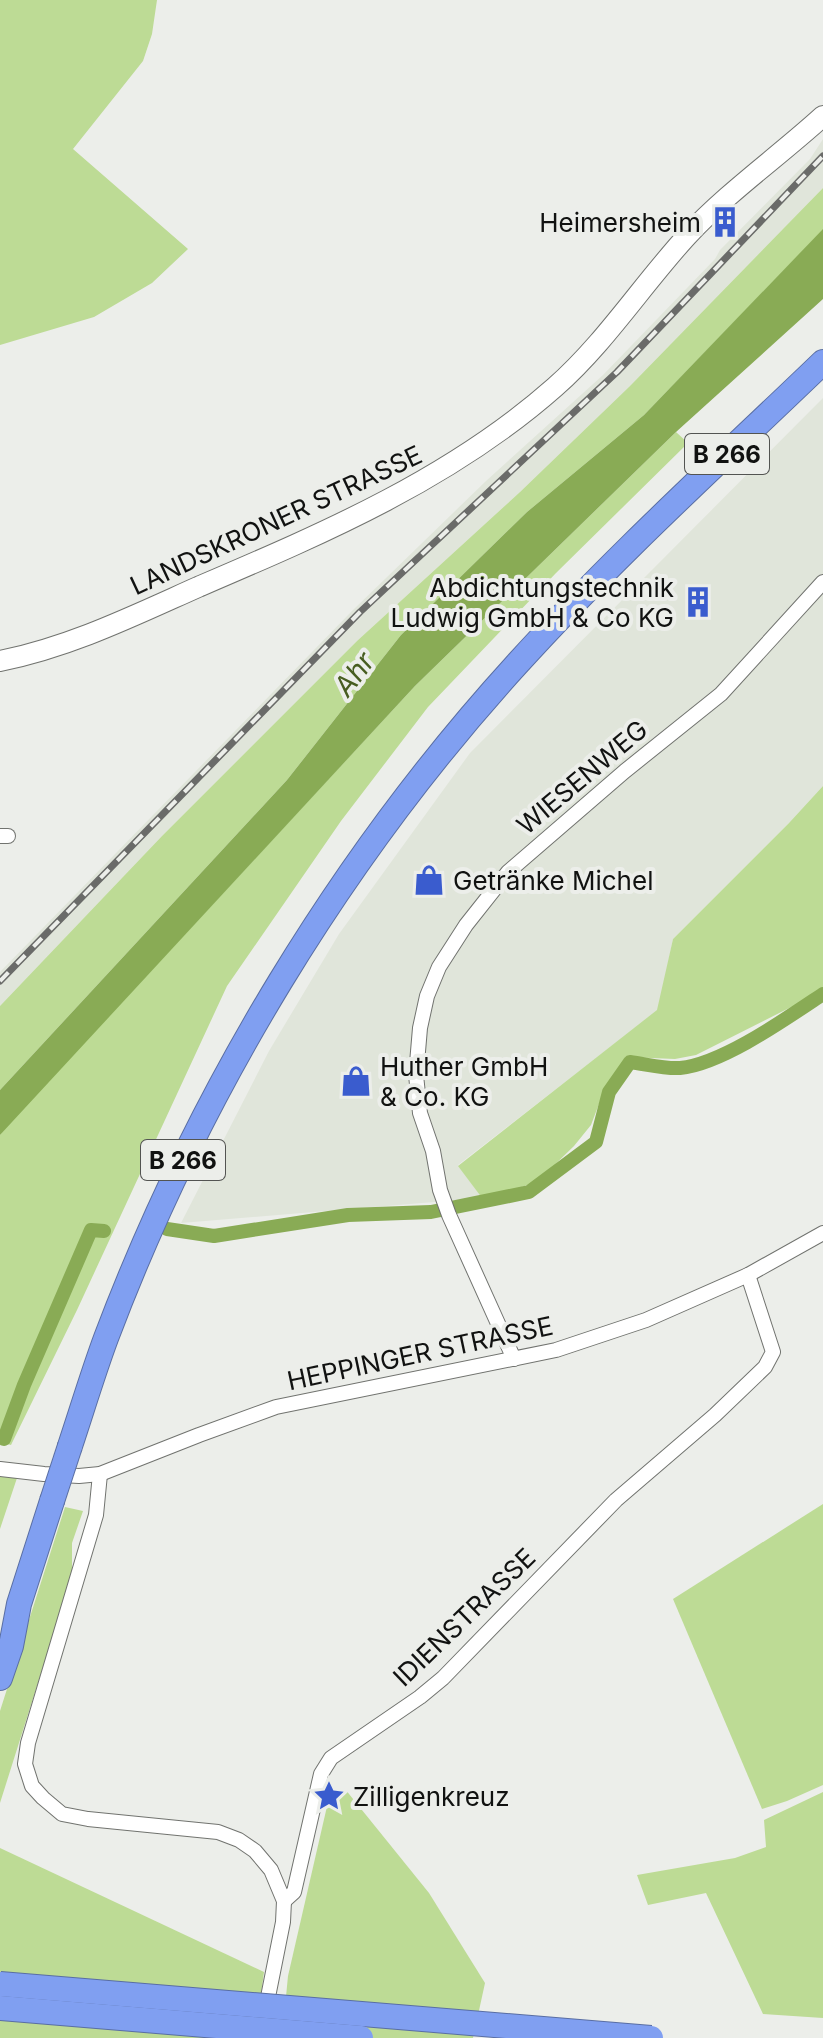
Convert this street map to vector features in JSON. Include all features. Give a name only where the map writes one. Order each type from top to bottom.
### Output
[{"type":"highway","name":"B 266","points":[[0,1678],[11,1646],[19,1604],[105,1339],[164,1199],[269,1000],[337,894],[412,791],[517,663],[822,362]]},
{"type":"highway","name":"B 266","points":[[0,1634],[19,1604]]},
{"type":"highway","points":[[0,1984],[651,2038]]},
{"type":"highway","points":[[0,2008],[361,2038]]},
{"type":"main road","name":"LANDSKRONER STRASSE","points":[[0,661],[72,642],[275,554],[396,496],[472,451],[557,385],[714,209],[823,116]]},
{"type":"street","name":"WIESENWEG","points":[[514,1359],[447,1210],[420,1113],[416,1075],[420,1028],[427,996],[439,967],[466,925],[508,872],[614,780],[721,694],[823,582]]},
{"type":"street","name":"HEPPINGER STRASSE","points":[[7,1470],[79,1476],[100,1474],[276,1407],[556,1350],[646,1320],[748,1275],[823,1233]]},
{"type":"street","name":"IDIENSTRASSE","points":[[262,2038],[284,1901],[294,1892],[321,1774],[331,1758],[443,1678],[616,1500],[715,1415],[765,1367],[773,1352],[748,1275]]},
{"type":"street","points":[[100,1474],[96,1515],[28,1743],[25,1764],[32,1786],[62,1814],[218,1832],[239,1840],[255,1851],[271,1870],[284,1901]]},
{"type":"shaded area","points":[[0,0],[157,0],[152,34],[143,61],[73,149],[188,249],[152,283],[94,317],[0,345]]},
{"type":"shaded area","points":[[823,139],[823,188],[630,386],[357,641],[162,836],[0,1006],[0,972],[352,611],[486,481],[603,375],[810,159]]},
{"type":"shaded area","points":[[823,188],[823,230],[644,415],[527,512],[401,635],[287,780],[0,1090],[0,1006],[162,836],[357,641],[630,386]]},
{"type":"shaded area","points":[[823,229],[823,299],[676,432],[415,686],[0,1135],[0,1090],[287,780],[401,635],[527,512],[644,415]]},
{"type":"shaded area","points":[[823,398],[823,786],[673,939],[658,1010],[458,1165],[482,1198],[181,1223],[269,1051],[339,934],[470,753]]},
{"type":"shaded area","points":[[676,432],[688,443],[556,573],[428,707],[341,821],[227,986],[11,1445],[0,1442],[0,1135],[4,1129],[415,686]]},
{"type":"shaded area","points":[[823,786],[823,988],[815,995],[696,1055],[675,1059],[626,1057],[605,1088],[591,1125],[574,1146],[538,1181],[482,1198],[458,1166],[657,1010],[673,939]]},
{"type":"shaded area","points":[[0,1476],[17,1478],[0,1529]]},
{"type":"shaded area","points":[[823,1504],[823,1785],[762,1809],[673,1599]]},
{"type":"shaded area","points":[[65,1507],[83,1511],[72,1543],[72,1575],[0,1803],[0,1711]]},
{"type":"shaded area","points":[[345,1789],[429,1893],[485,1983],[473,2038],[282,2038],[288,1976],[328,1802]]},
{"type":"shaded area","points":[[823,1792],[823,2018],[763,2014],[706,1893],[648,1905],[637,1875],[735,1858],[766,1847],[764,1820]]},
{"type":"shaded area","points":[[0,1848],[264,1972],[255,2038],[0,2038]]},
{"type":"waterway","points":[[167,1229],[214,1236],[348,1215],[431,1212],[529,1192],[596,1142],[609,1092],[630,1062],[674,1068],[697,1065],[754,1038],[823,994]]},
{"type":"waterway","points":[[4,1439],[91,1230],[104,1231]]},
{"type":"railway","points":[[0,981],[360,612],[617,372],[823,156]]},
{"type":"place","name":"Heimersheim","points":[[725,222]]},
{"type":"place","name":"Abdichtungstechnik Ludwig GmbH & Co KG","points":[[698,602]]},
{"type":"place","name":"Getränke Michel","points":[[429,880]]},
{"type":"place","name":"Huther GmbH & Co. KG","points":[[356,1081]]},
{"type":"place","name":"Zilligenkreuz","points":[[329,1796]]},
{"type":"water label","name":"Ahr","points":[[354,674]]}]
